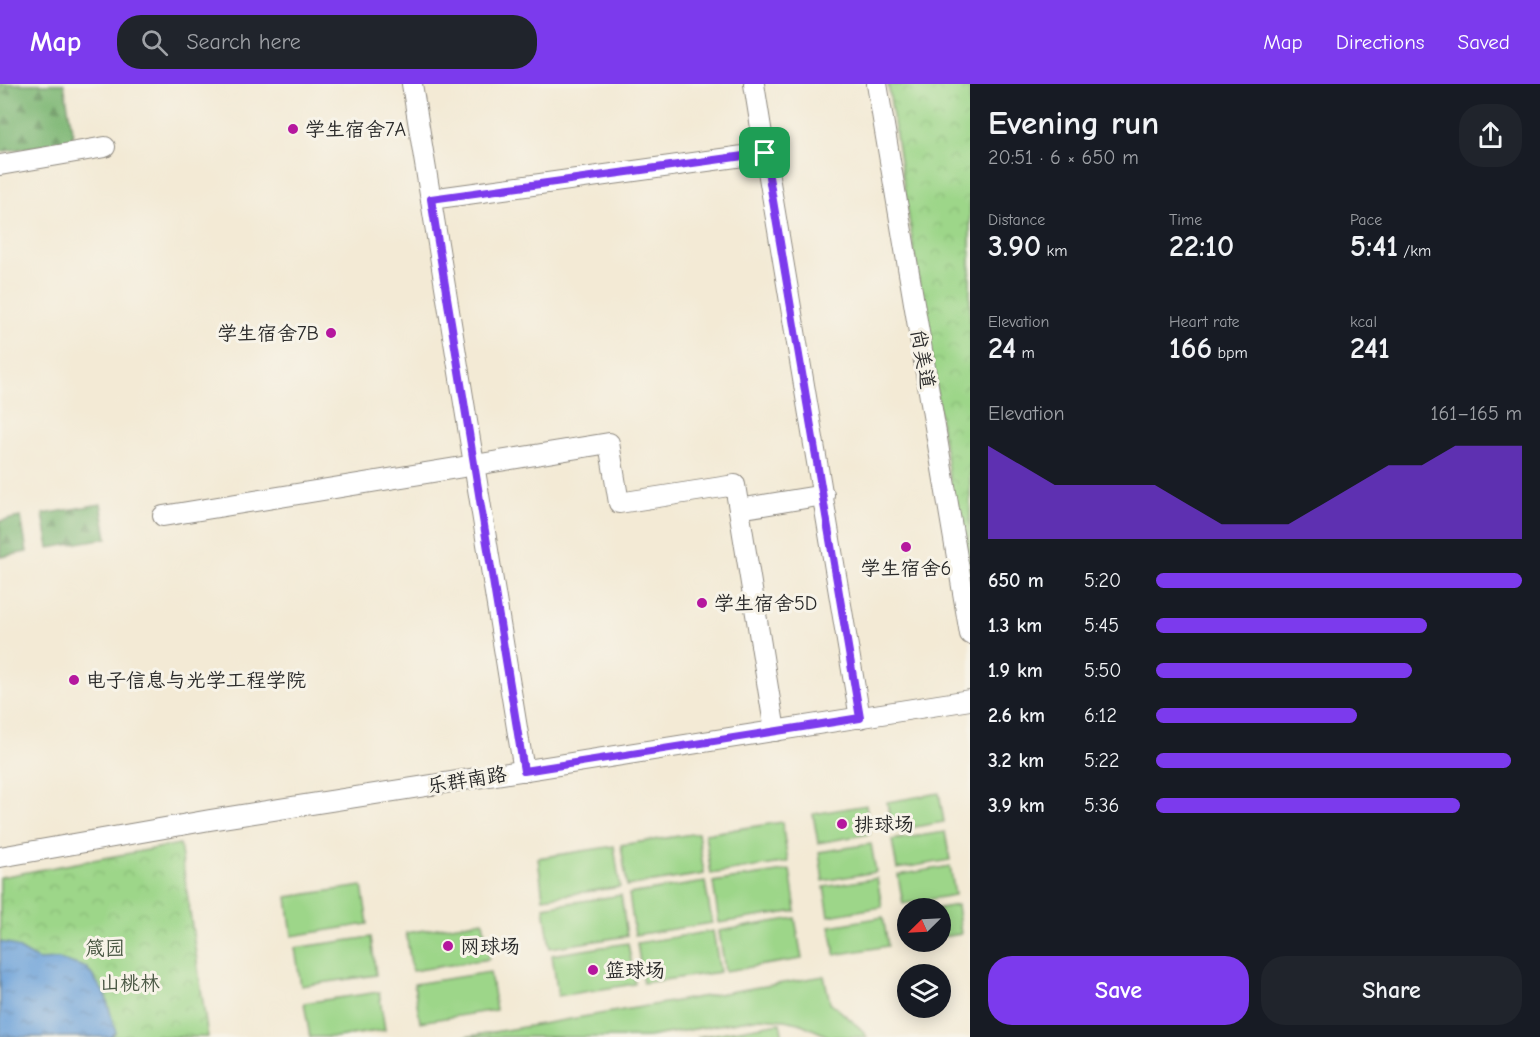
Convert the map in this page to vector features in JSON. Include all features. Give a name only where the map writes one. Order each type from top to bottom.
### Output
[{"type":"street","points":[[412,84],[524,771]]},
{"type":"street","points":[[754,84],[860,718]]},
{"type":"street","name":"尚美道","points":[[877,84],[970,634]]},
{"type":"street","points":[[0,165],[105,147]]},
{"type":"street","points":[[431,199],[765,153]]},
{"type":"street","points":[[163,516],[609,443],[619,503],[735,485],[775,731]]},
{"type":"street","points":[[739,509],[824,495]]},
{"type":"street","name":"乐群南路","points":[[0,856],[970,700]]},
{"type":"green space","points":[[0,84],[64,84],[74,141],[0,152]]},
{"type":"green space","points":[[888,84],[970,84],[970,635],[960,546]]},
{"type":"green space","points":[[101,504],[107,538],[49,548],[43,514]]},
{"type":"green space","points":[[21,517],[27,552],[0,557],[0,521]]},
{"type":"green space","name":"排球场","points":[[939,793],[944,822],[892,831],[887,802]]},
{"type":"green space","name":"排球场","points":[[866,805],[870,834],[818,843],[813,814]]},
{"type":"green space","points":[[782,822],[788,862],[711,874],[705,834]]},
{"type":"green space","name":"排球场","points":[[945,832],[950,860],[897,869],[892,840]]},
{"type":"green space","points":[[698,833],[704,874],[627,886],[621,845]]},
{"type":"green space","name":"箴园","points":[[180,844],[208,1037],[0,1037],[0,877]]},
{"type":"green space","name":"排球场","points":[[871,844],[876,872],[823,881],[819,852]]},
{"type":"green space","points":[[614,846],[620,887],[543,898],[538,858]]},
{"type":"green space","name":"排球场","points":[[950,866],[955,895],[938,898],[902,898],[898,875]]},
{"type":"green space","points":[[790,870],[796,911],[719,923],[713,882]]},
{"type":"green space","name":"排球场","points":[[877,878],[882,907],[829,916],[824,887]]},
{"type":"green space","name":"篮球场","points":[[705,882],[712,923],[635,935],[629,894]]},
{"type":"green space","points":[[362,886],[368,924],[292,936],[287,897]]},
{"type":"green space","name":"篮球场","points":[[621,895],[627,936],[550,948],[544,907]]},
{"type":"green space","points":[[957,905],[961,934],[951,936],[951,906]]},
{"type":"green space","points":[[883,917],[888,946],[835,955],[830,926]]},
{"type":"green space","name":"篮球场","points":[[795,918],[802,959],[725,971],[719,931]]},
{"type":"green space","name":"网球场","points":[[483,921],[489,959],[412,971],[406,933]]},
{"type":"green space","name":"篮球场","points":[[713,931],[720,972],[643,983],[637,943]]},
{"type":"green space","points":[[371,937],[376,975],[301,986],[295,948]]},
{"type":"green space","name":"篮球场","points":[[628,943],[635,984],[558,996],[552,955]]},
{"type":"green space","name":"网球场","points":[[490,972],[496,1010],[420,1022],[414,984]]},
{"type":"green space","points":[[824,976],[830,1002],[867,1037],[830,1037],[799,1023],[760,1018],[648,1037],[464,1037]]},
{"type":"green space","points":[[379,992],[385,1030],[336,1037],[310,1037],[304,1003]]},
{"type":"green space","points":[[780,1023],[783,1037],[697,1037]]},
{"type":"water","points":[[0,942],[11,944],[38,960],[59,959],[87,968],[105,994],[116,1032],[111,1037],[0,1037]]},
{"type":"place","name":"学生宿舍7A","points":[[293,129]]},
{"type":"place","name":"学生宿舍7B","points":[[331,333]]},
{"type":"place","name":"学生宿舍6","points":[[906,547]]},
{"type":"place","name":"学生宿舍5D","points":[[702,603]]},
{"type":"place","name":"电子信息与光学工程学院","points":[[74,680]]},
{"type":"place","name":"排球场","points":[[842,824]]},
{"type":"place","name":"网球场","points":[[448,946]]},
{"type":"place","name":"篮球场","points":[[593,970]]},
{"type":"route","points":[[765,153],[860,718],[524,771],[431,199],[765,153]]},
{"type":"park label","name":"山桃林","points":[[130,983]]}]
